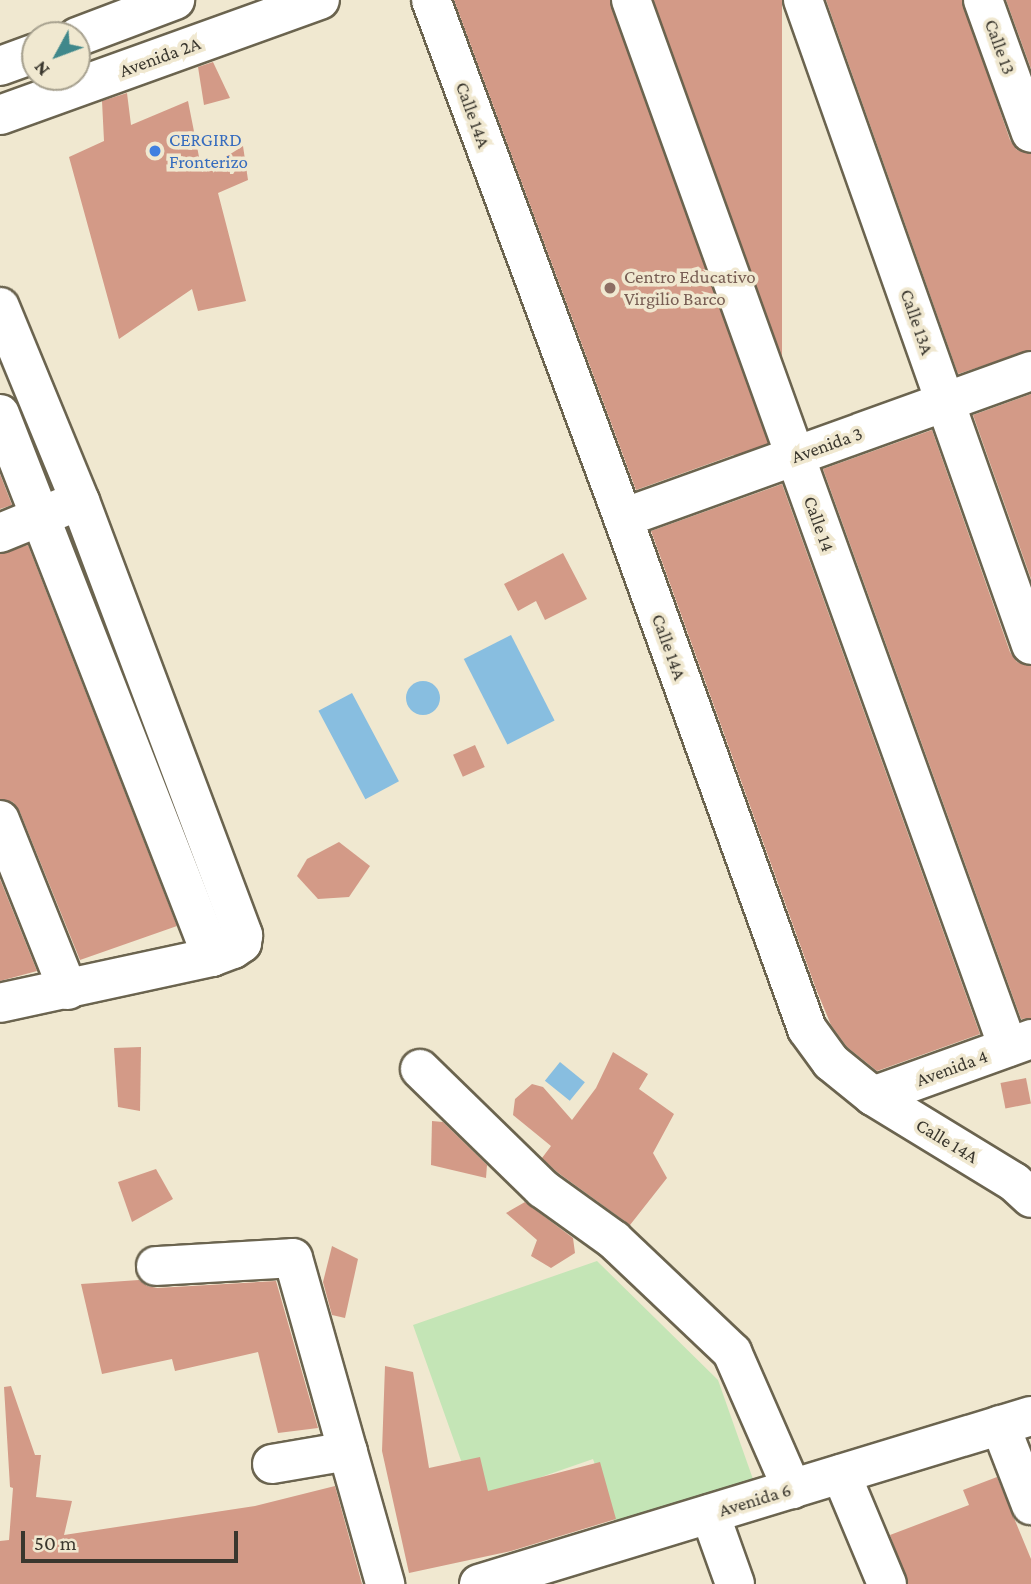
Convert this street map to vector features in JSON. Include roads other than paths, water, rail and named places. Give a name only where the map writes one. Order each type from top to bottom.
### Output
[{"type":"street","points":[[91,32],[175,0]]},
{"type":"street","name":"Avenida 2A","points":[[0,115],[320,0]]},
{"type":"street","name":"Calle 14A","points":[[431,0],[623,518],[807,1029],[831,1062],[873,1096],[1014,1182],[1031,1198]]},
{"type":"street","name":"Calle 14","points":[[631,0],[795,456],[1019,1043]]},
{"type":"street","name":"Calle 13A","points":[[803,0],[1031,645]]},
{"type":"street","name":"Calle 13","points":[[983,0],[1031,134]]},
{"type":"street","points":[[137,14],[154,59]]},
{"type":"street","points":[[0,66],[21,58]]},
{"type":"street","points":[[0,307],[80,500],[243,935],[242,943],[212,957],[0,1003]]},
{"type":"street","name":"Avenida 3","points":[[623,518],[1031,371]]},
{"type":"street","points":[[0,414],[212,957]]},
{"type":"street","points":[[0,533],[80,500]]},
{"type":"street","points":[[0,820],[68,990]]},
{"type":"street","name":"Avenida 4","points":[[873,1096],[1019,1043]]},
{"type":"street","points":[[420,1069],[543,1189],[614,1240],[732,1352],[792,1489]]},
{"type":"street","points":[[156,1266],[293,1258],[385,1584]]},
{"type":"street","points":[[1016,1421],[1031,1505]]},
{"type":"street","name":"Avenida 6","points":[[479,1584],[569,1571],[710,1514],[1016,1421]]},
{"type":"street","points":[[272,1464],[348,1451]]},
{"type":"street","points":[[841,1474],[887,1584]]},
{"type":"street","points":[[710,1514],[735,1584]]},
{"type":"water","points":[[511,635],[555,721],[507,745],[464,659]]},
{"type":"water","points":[[423,681],[435,686],[440,698],[435,710],[423,715],[411,710],[406,698],[411,686]]},
{"type":"water","points":[[352,693],[399,781],[365,799],[318,711]]},
{"type":"water","points":[[560,1062],[585,1082],[570,1101],[545,1081]]},
{"type":"place","name":"CERGIRD Fronterizo","points":[[155,151]]},
{"type":"place","name":"Centro Educativo Virgilio Barco","points":[[610,288]]}]
